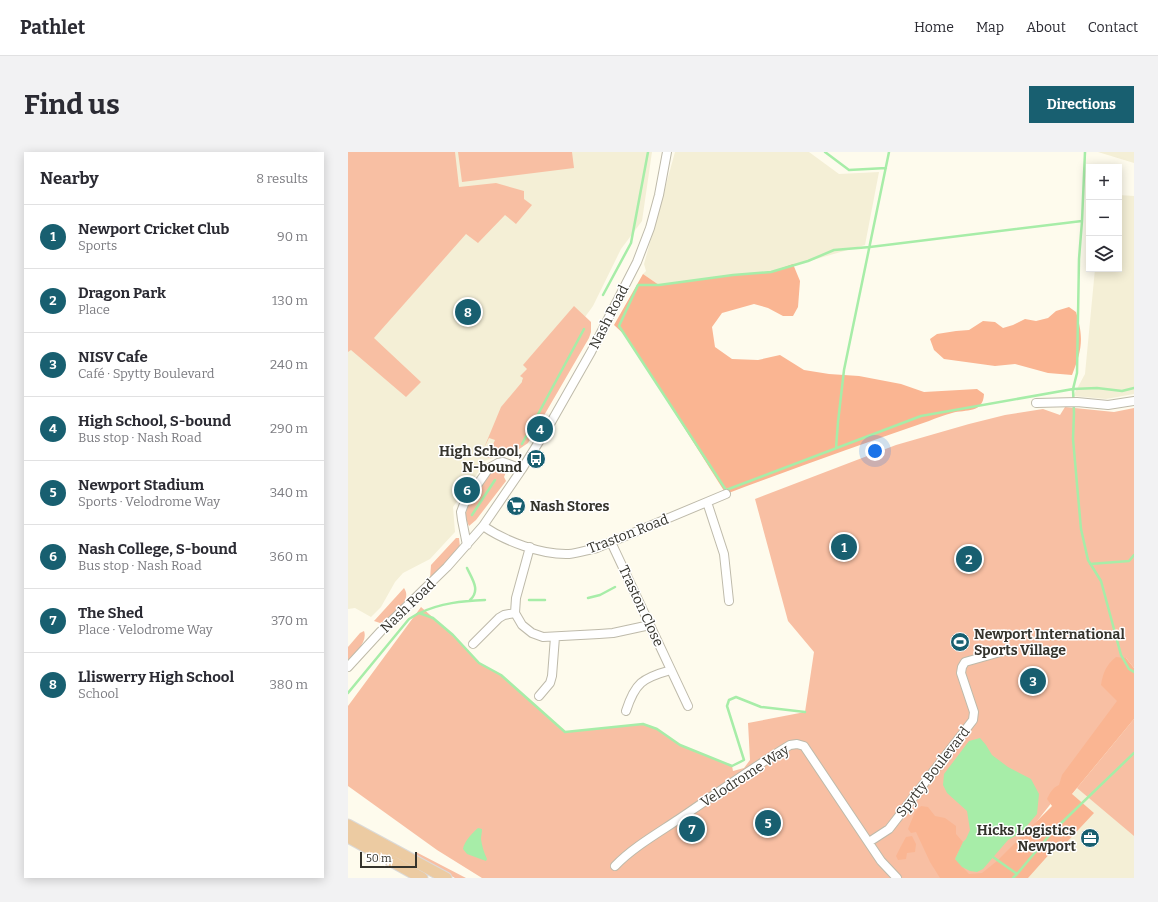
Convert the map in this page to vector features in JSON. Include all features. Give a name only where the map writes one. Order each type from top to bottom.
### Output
[{"type":"main road","points":[[348,825],[446,878]]},
{"type":"main road","points":[[348,838],[422,878]]},
{"type":"street","name":"Nash Road","points":[[348,667],[381,631],[430,584],[467,545],[483,526],[522,470],[591,352],[634,269],[650,228],[659,196],[667,152]]},
{"type":"street","points":[[1036,403],[1077,402],[1108,405],[1134,401]]},
{"type":"street","points":[[467,545],[461,512],[464,504],[489,468],[503,462],[522,470]]},
{"type":"street","name":"Traston Road","points":[[483,526],[501,537],[530,547],[569,554],[583,552],[611,542],[726,494]]},
{"type":"street","points":[[707,502],[724,554],[729,601]]},
{"type":"street","name":"Traston Close","points":[[611,542],[688,706]]},
{"type":"street","points":[[530,547],[516,598],[515,613],[522,625],[532,633],[543,638],[614,633],[650,624]]},
{"type":"street","points":[[473,644],[499,618],[504,615],[515,613]]},
{"type":"street","points":[[539,696],[550,682],[552,676],[555,637]]},
{"type":"street","name":"Spytty Boulevard","points":[[869,842],[889,829],[973,720],[974,712],[961,673],[965,662],[1004,651]]},
{"type":"street","points":[[626,711],[631,696],[642,681],[671,670]]},
{"type":"street","name":"Velodrome Way","points":[[615,866],[657,833],[782,750],[790,745],[797,744],[804,746],[881,861],[897,878]]},
{"type":"shaded area","points":[[348,152],[652,152],[642,221],[621,249],[593,306],[503,455],[484,461],[482,467],[453,507],[455,532],[430,559],[403,573],[395,582],[381,607],[371,617],[355,608],[348,609]]},
{"type":"shaded area","points":[[348,152],[455,152],[459,187],[496,183],[524,191],[524,199],[532,205],[516,224],[505,215],[478,243],[466,234],[374,338],[421,382],[406,397],[351,350],[348,352]]},
{"type":"shaded area","points":[[458,152],[572,152],[574,168],[462,182]]},
{"type":"shaded area","points":[[675,152],[809,152],[839,174],[879,172],[865,245],[771,272],[733,275],[659,285],[643,274],[646,271],[644,264]]},
{"type":"shaded area","points":[[1098,152],[1134,152],[1134,163]]},
{"type":"shaded area","points":[[1122,195],[1134,196],[1134,394],[1106,399],[1073,396],[1085,374],[1095,272],[1122,272]]},
{"type":"shaded area","points":[[793,264],[800,281],[798,307],[793,316],[783,316],[768,308],[754,304],[722,313],[712,327],[715,347],[732,359],[758,360],[780,355],[804,370],[829,374],[859,376],[901,384],[924,392],[977,389],[984,394],[983,400],[981,405],[973,410],[943,416],[726,494],[627,337],[614,325],[643,274],[659,285],[733,275],[771,272]]},
{"type":"shaded area","points":[[574,306],[591,322],[591,332],[589,338],[528,443],[515,452],[488,458],[487,454],[495,440],[489,438],[484,448],[501,407],[522,382],[523,378],[520,376],[527,369],[523,365]]},
{"type":"shaded area","points":[[1069,307],[1076,312],[1081,337],[1080,351],[1072,375],[1048,373],[1015,364],[995,366],[944,359],[934,350],[930,339],[937,334],[969,330],[983,321],[995,322],[1003,328],[1025,319],[1036,321],[1048,318],[1056,311]]},
{"type":"shaded area","name":"Newport International Sports Village","points":[[1065,407],[1114,412],[1134,408],[1134,668],[1126,658],[1119,658],[1132,701],[992,878],[482,878],[437,850],[348,786],[348,706],[421,607],[453,635],[479,663],[501,675],[565,732],[643,724],[657,729],[680,745],[732,766],[733,771],[744,768],[750,760],[748,723],[805,712],[814,652],[788,621],[755,499],[896,445],[1005,415],[1043,409],[1060,415]]},
{"type":"shaded area","points":[[504,465],[508,467],[504,477],[506,481],[476,520],[469,526],[466,516],[468,506],[494,468]]},
{"type":"shaded area","points":[[456,538],[459,538],[460,547],[430,579],[431,565]]},
{"type":"shaded area","points":[[404,588],[406,598],[401,606],[384,621],[380,623],[374,621]]},
{"type":"shaded area","points":[[364,631],[365,635],[363,643],[348,660],[348,647],[360,633]]},
{"type":"shaded area","points":[[1116,657],[1126,658],[1134,668],[1134,719],[1072,794],[1094,813],[1065,844],[1061,841],[1028,878],[940,878],[930,862],[916,832],[911,833],[908,829],[915,812],[921,806],[928,807],[935,816],[945,818],[956,826],[956,834],[963,842],[955,859],[969,874],[982,873],[997,861],[1052,806],[1047,799],[1050,793],[1059,785],[1062,775],[1117,701],[1101,685],[1106,670]]},
{"type":"shaded area","points":[[1134,719],[1134,878],[1002,878],[1105,755]]},
{"type":"shaded area","points":[[1134,719],[1134,836],[1077,788]]},
{"type":"shaded area","points":[[980,738],[992,755],[1008,767],[1031,779],[1039,794],[1037,814],[1021,833],[1008,840],[983,869],[977,872],[970,871],[962,867],[955,859],[970,830],[967,811],[947,793],[943,785],[944,774],[969,741]]},
{"type":"shaded area","points":[[478,828],[482,829],[481,839],[487,859],[486,861],[467,854],[463,849],[465,843]]},
{"type":"shaded area","points":[[912,836],[916,844],[915,852],[907,853],[906,859],[898,860],[896,856],[906,837]]},
{"type":"shaded area","points":[[416,852],[466,878],[455,878],[428,863],[415,854]]},
{"type":"waterway","points":[[603,295],[631,243],[648,152]]},
{"type":"waterway","points":[[825,152],[849,170],[886,168]]},
{"type":"waterway","points":[[836,448],[844,370],[889,152]]},
{"type":"waterway","points":[[1082,221],[1079,259],[1077,373],[1073,389],[921,416],[726,490],[619,326],[638,285],[659,285],[733,275],[771,272],[808,261],[834,250],[870,247],[1082,221],[1085,152]]},
{"type":"waterway","points":[[522,444],[584,329]]},
{"type":"waterway","points":[[1134,388],[1122,391],[1097,388],[1073,389],[1073,439],[1081,529],[1088,560],[1101,581],[1121,655],[1129,669],[1134,672]]},
{"type":"waterway","points":[[472,515],[495,480]]},
{"type":"waterway","points":[[1090,564],[1129,561],[1134,555]]},
{"type":"waterway","points":[[467,568],[475,588],[475,592],[470,600]]},
{"type":"waterway","points":[[588,598],[600,595],[615,587]]},
{"type":"waterway","points":[[420,613],[444,605],[485,600]]},
{"type":"waterway","points":[[529,600],[545,600]]},
{"type":"waterway","points":[[348,693],[409,619],[419,613],[433,618],[453,635],[479,663],[501,675],[565,732],[643,724],[657,729],[680,745],[732,766],[744,760],[727,706],[729,700],[736,697],[761,707],[805,712]]},
{"type":"waterway","points":[[993,857],[1017,874],[1053,831],[1134,753]]},
{"type":"waterway","points":[[1013,878],[1017,874]]},
{"type":"place","name":"Lliswerry High School","points":[[468,312]]},
{"type":"place","name":"High School, S-bound","points":[[540,429]]},
{"type":"place","name":"High School, N-bound","points":[[536,459]]},
{"type":"place","name":"Nash College, S-bound","points":[[467,490]]},
{"type":"place","name":"Nash Stores","points":[[516,506]]},
{"type":"place","name":"Newport Cricket Club","points":[[844,547]]},
{"type":"place","name":"Dragon Park","points":[[969,559]]},
{"type":"place","name":"Newport International Sports Village","points":[[960,642]]},
{"type":"place","name":"NISV Cafe","points":[[1033,681]]},
{"type":"place","name":"Newport Stadium","points":[[768,823]]},
{"type":"place","name":"The Shed","points":[[692,829]]},
{"type":"place","name":"Hicks Logistics Newport","points":[[1090,838]]}]
